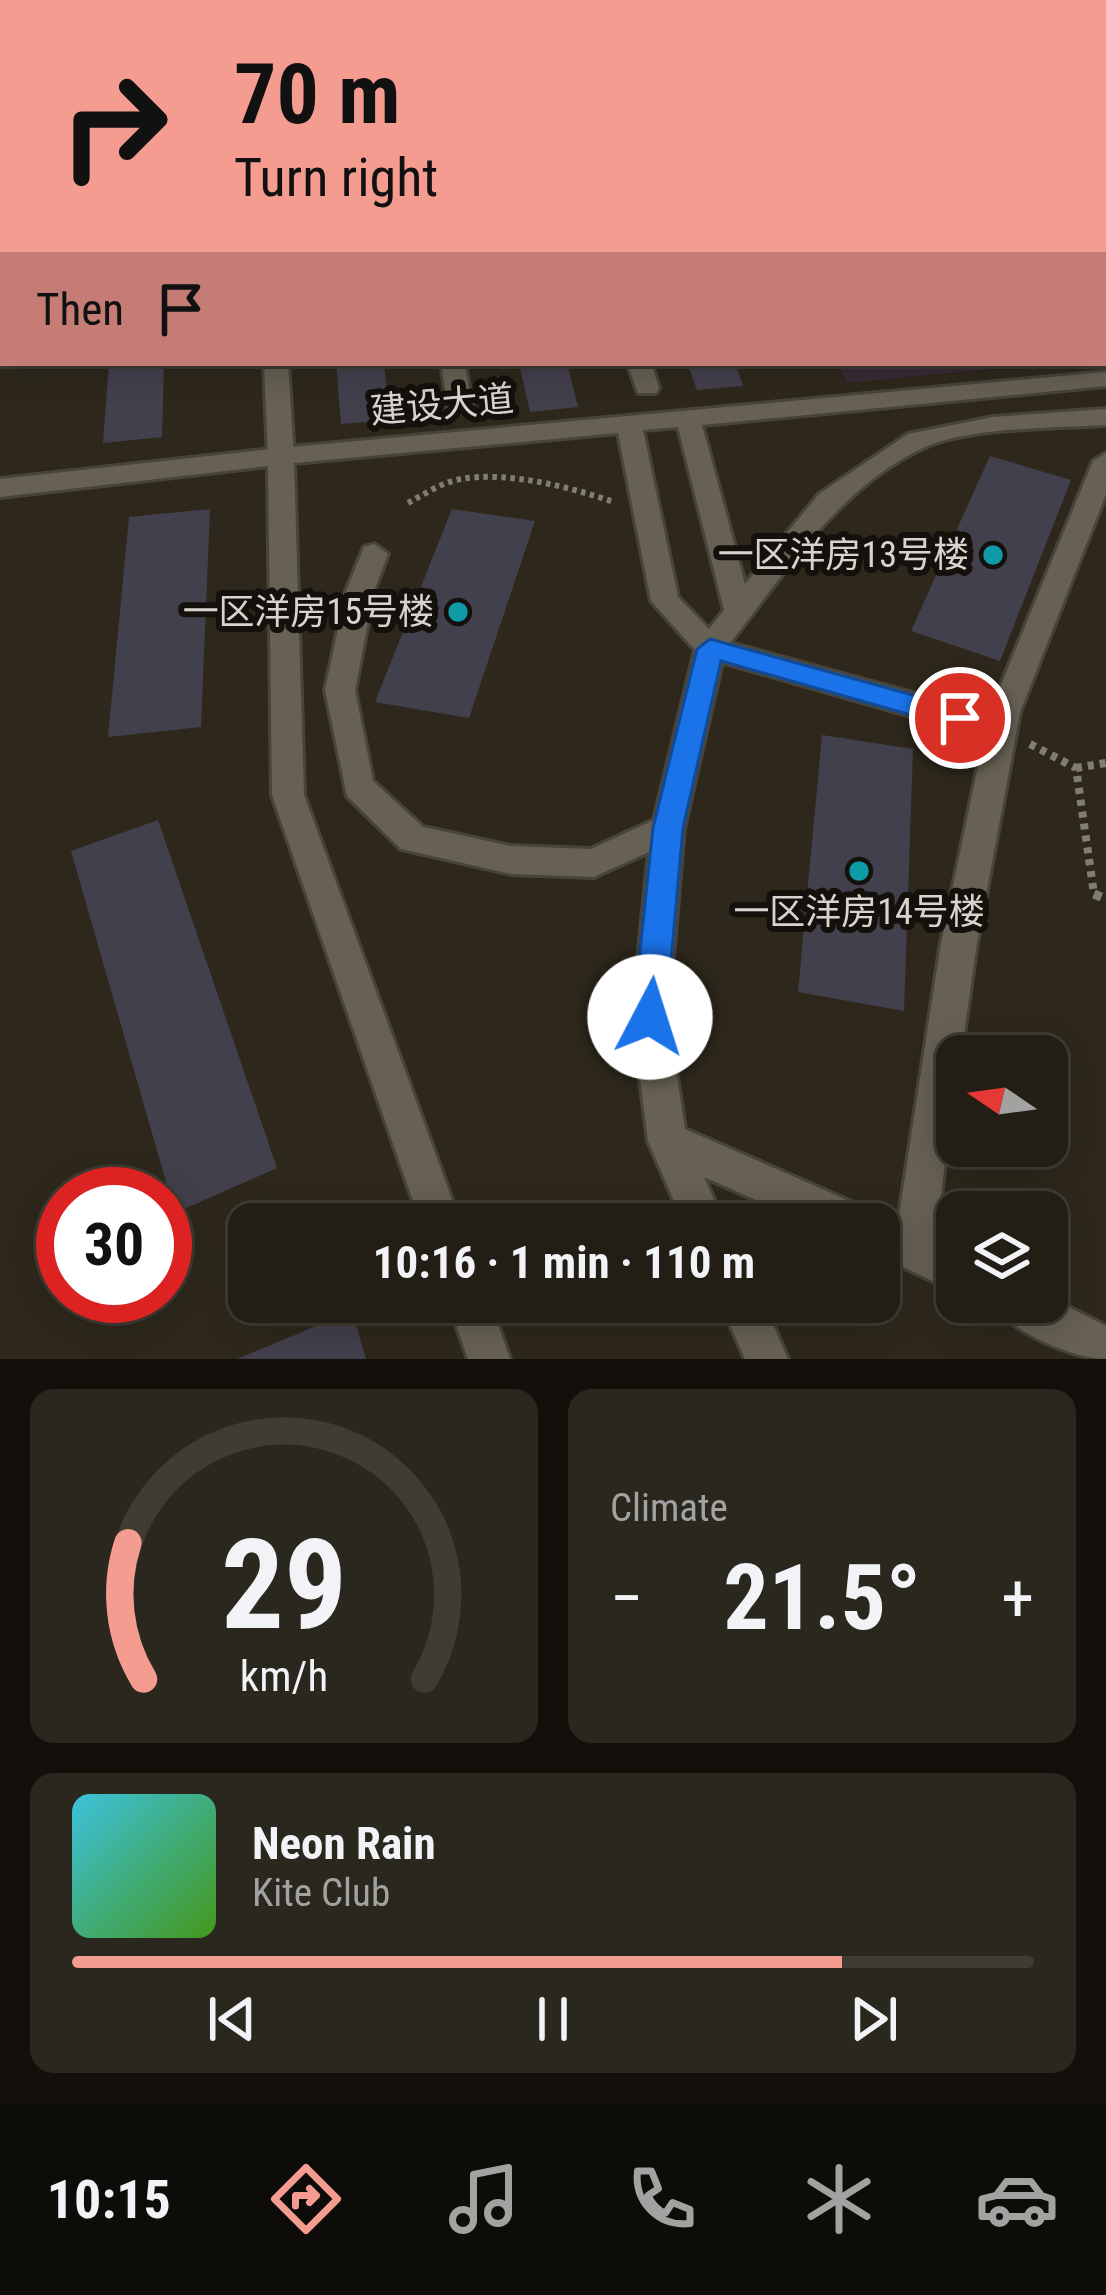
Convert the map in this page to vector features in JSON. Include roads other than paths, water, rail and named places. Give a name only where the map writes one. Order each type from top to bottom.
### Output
[{"type":"street","points":[[276,366],[288,795],[434,1203]]},
{"type":"street","points":[[453,366],[460,407]]},
{"type":"street","points":[[640,366],[647,388]]},
{"type":"street","name":"建设大道","points":[[0,488],[1106,379]]},
{"type":"street","points":[[695,1203],[667,1141],[650,1017],[668,828],[710,649],[828,500],[917,440],[993,425],[1106,417]]},
{"type":"street","points":[[688,418],[738,610]]},
{"type":"street","points":[[629,424],[665,601],[710,649],[1002,730]]},
{"type":"street","points":[[900,1223],[1002,730],[1106,461]]},
{"type":"street","points":[[374,554],[360,591],[340,690],[358,787],[413,839],[512,860],[594,863],[668,828]]},
{"type":"street","points":[[667,1141],[808,1203]]},
{"type":"street","points":[[900,1244],[936,1262]]},
{"type":"street","points":[[476,1323],[489,1359]]},
{"type":"street","points":[[751,1323],[767,1359]]},
{"type":"street","points":[[1056,1323],[1106,1349]]},
{"type":"place","name":"一区洋房13号楼","points":[[993,555]]},
{"type":"place","name":"一区洋房15号楼","points":[[458,612]]},
{"type":"place","name":"一区洋房14号楼","points":[[859,871]]}]
